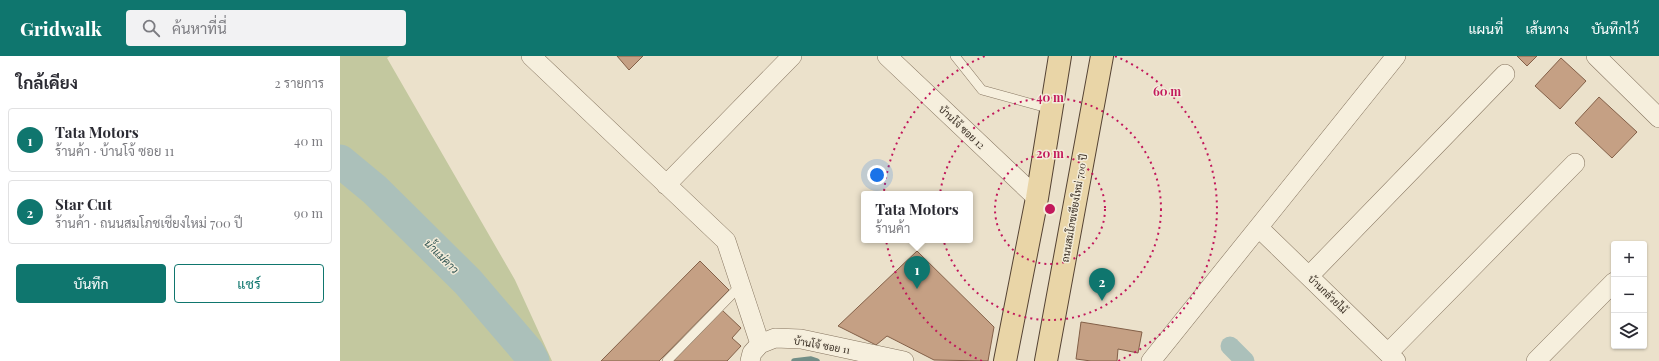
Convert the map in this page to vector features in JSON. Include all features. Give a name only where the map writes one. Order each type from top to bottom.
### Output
[{"type":"main road","points":[[1005,361],[1037,198],[1060,56]]},
{"type":"main road","name":"ถนนสมโภชเชียงใหม่ 700 ปี","points":[[1046,361],[1102,56]]},
{"type":"street","points":[[531,56],[726,241],[760,344],[752,353],[750,361]]},
{"type":"street","points":[[666,185],[792,56]]},
{"type":"street","name":"บ้านโจ้ ซอย 12","points":[[887,56],[1037,198]]},
{"type":"street","points":[[1151,361],[1396,56]]},
{"type":"street","points":[[1596,56],[1659,118]]},
{"type":"street","points":[[1309,276],[1505,74]]},
{"type":"street","points":[[1392,357],[1575,163]]},
{"type":"street","name":"บ้านกล้วยไม้","points":[[1259,228],[1392,357]]},
{"type":"street","points":[[1536,361],[1611,285]]},
{"type":"street","name":"บ้านโจ้ ซอย 11","points":[[760,344],[775,338],[800,339],[904,361]]},
{"type":"lane","points":[[955,56],[982,90],[1051,109]]},
{"type":"lane","points":[[667,361],[741,285]]},
{"type":"green space","points":[[340,56],[390,56],[387,58],[515,280],[552,361],[340,361]]},
{"type":"building","points":[[617,56],[643,56],[629,70]]},
{"type":"building","points":[[1517,56],[1537,56],[1527,66]]},
{"type":"building","points":[[1561,58],[1586,81],[1560,109],[1535,86]]},
{"type":"building","points":[[1599,97],[1637,132],[1612,158],[1575,123]]},
{"type":"building","points":[[917,251],[994,327],[988,361],[934,360],[887,336],[876,345],[838,326]]},
{"type":"building","points":[[700,261],[729,290],[659,361],[601,361]]},
{"type":"building","points":[[722,310],[741,328],[732,338],[741,346],[727,361],[673,361]]},
{"type":"building","points":[[1081,322],[1142,332],[1138,353],[1118,349],[1117,361],[1091,361],[1076,359]]},
{"type":"waterway","name":"น้ำแม่คาว","points":[[340,161],[375,190],[468,282],[528,352],[533,361]]},
{"type":"waterway","points":[[1230,346],[1245,361]]},
{"type":"waterway","points":[[794,361],[811,359],[817,361]]},
{"type":"place","name":"Tata Motors","points":[[917,289]]},
{"type":"place","name":"Star Cut","points":[[1102,301]]}]
